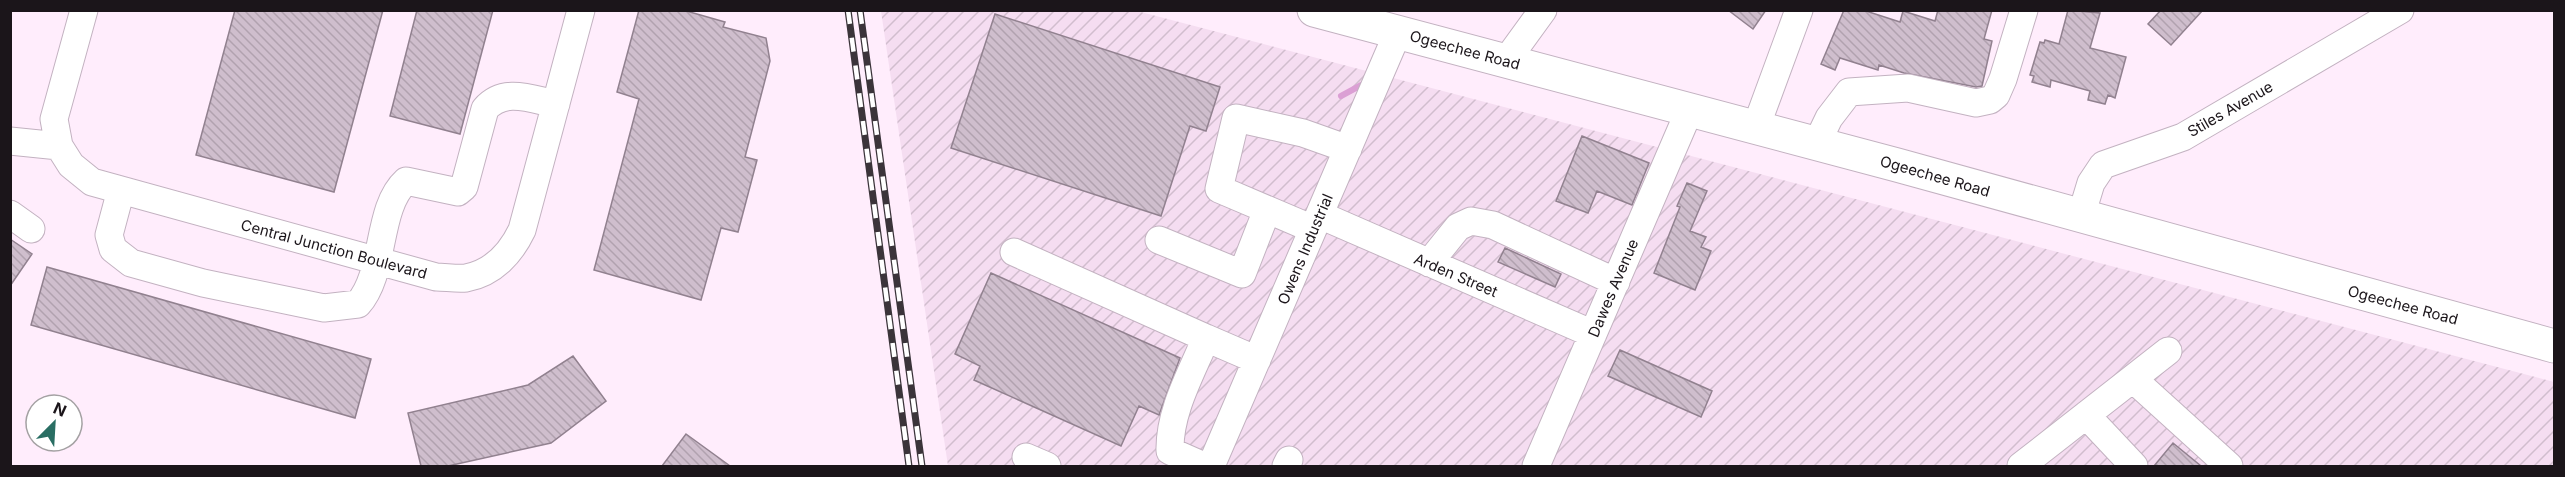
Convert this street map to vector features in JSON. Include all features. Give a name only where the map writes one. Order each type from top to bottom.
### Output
[{"type":"main road","name":"Ogeechee Road","points":[[1314,10],[1817,143],[2554,346]]},
{"type":"street","name":"Central Junction Boulevard","points":[[84,10],[54,119],[59,146],[71,165],[93,182],[436,277],[466,278],[501,262],[515,245],[522,230],[581,10]]},
{"type":"street","points":[[1506,61],[1543,10]]},
{"type":"street","points":[[1756,127],[1799,10]]},
{"type":"street","points":[[1817,143],[1829,118],[1849,92],[1908,88],[1950,95],[1976,103],[1990,100],[1996,95],[2003,79],[2024,10]]},
{"type":"street","name":"Stiles Avenue","points":[[2081,216],[2091,183],[2103,165],[2183,137],[2400,10]]},
{"type":"street","name":"Owens Industrial","points":[[1211,466],[1398,32]]},
{"type":"street","points":[[121,190],[109,235],[113,249],[131,263],[203,283],[324,308],[358,304],[369,292],[390,211],[399,188],[406,181],[458,192],[464,187],[485,109],[492,101],[504,96],[513,96],[556,104]]},
{"type":"street","name":"Dawes Avenue","points":[[1536,466],[1690,109]]},
{"type":"street","name":"Arden Street","points":[[1348,149],[1303,134],[1236,118],[1219,189],[1267,210],[1317,222],[1429,263],[1593,334]]},
{"type":"street","points":[[10,141],[59,146]]},
{"type":"street","points":[[1159,240],[1242,274],[1267,210]]},
{"type":"street","points":[[1429,263],[1458,227],[1471,220],[1493,225],[1616,282]]},
{"type":"street","points":[[1014,252],[1257,360]]},
{"type":"street","points":[[1204,466],[1170,451],[1169,435],[1172,419],[1206,338]]},
{"type":"street","points":[[2022,466],[2168,351]]},
{"type":"street","points":[[2133,379],[2229,466]]},
{"type":"street","points":[[2086,415],[2134,466]]},
{"type":"shaded area","points":[[881,11],[1137,11],[2554,382],[2554,466],[948,466]]},
{"type":"building","points":[[235,10],[383,10],[334,192],[196,155]]},
{"type":"building","points":[[417,10],[493,10],[460,134],[390,116]]},
{"type":"building","points":[[639,10],[683,10],[725,22],[723,27],[766,38],[770,61],[745,157],[757,160],[738,232],[721,228],[701,300],[594,270],[639,99],[617,92]]},
{"type":"building","points":[[1728,10],[1766,10],[1753,29]]},
{"type":"building","points":[[1844,10],[1863,10],[1900,22],[1903,11],[1935,21],[1938,10],[1992,10],[1984,39],[1992,41],[1982,86],[1976,87],[1904,73],[1879,65],[1878,70],[1840,58],[1835,70],[1821,64]]},
{"type":"building","points":[[2068,10],[2100,13],[2090,48],[2126,57],[2115,98],[2108,95],[2105,104],[2088,100],[2090,91],[2051,80],[2050,87],[2032,82],[2034,76],[2030,75],[2040,42],[2044,43],[2045,40],[2059,44]]},
{"type":"building","points":[[2161,10],[2203,10],[2171,45],[2148,24]]},
{"type":"building","points":[[995,14],[1220,87],[1206,131],[1190,126],[1161,216],[951,148]]},
{"type":"building","points":[[1582,136],[1649,163],[1632,205],[1597,191],[1588,213],[1556,201]]},
{"type":"building","points":[[1687,183],[1707,191],[1690,231],[1706,237],[1701,247],[1711,251],[1695,290],[1654,273]]},
{"type":"building","points":[[10,239],[32,254],[10,286]]},
{"type":"building","points":[[1505,248],[1561,274],[1555,287],[1498,262]]},
{"type":"building","points":[[47,267],[371,359],[355,418],[31,325]]},
{"type":"building","points":[[991,273],[1180,358],[1159,415],[1139,406],[1121,446],[974,380],[980,366],[955,354]]},
{"type":"building","points":[[1620,350],[1712,391],[1701,417],[1608,376]]},
{"type":"building","points":[[573,356],[606,401],[551,443],[448,466],[421,466],[408,413],[528,385]]},
{"type":"building","points":[[686,434],[730,466],[662,466]]},
{"type":"building","points":[[2173,443],[2201,466],[2154,466]]},
{"type":"waterway","points":[[1341,96],[1365,83]]},
{"type":"railway","points":[[848,10],[909,466]]},
{"type":"railway","points":[[860,10],[922,466]]}]
